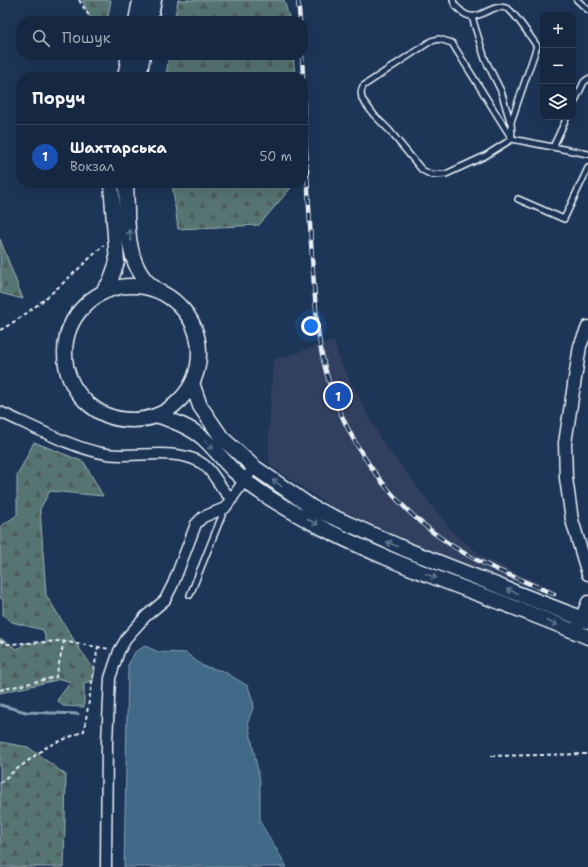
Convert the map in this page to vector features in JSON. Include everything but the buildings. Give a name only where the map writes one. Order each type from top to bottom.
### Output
[{"type":"main road","points":[[137,16],[140,0]]},
{"type":"main road","points":[[151,16],[154,0]]},
{"type":"main road","points":[[126,72],[128,60]]},
{"type":"main road","points":[[140,72],[142,60]]},
{"type":"main road","points":[[102,293],[112,277],[117,262],[111,188]]},
{"type":"main road","points":[[126,188],[129,233],[133,256],[139,272],[150,285],[172,299],[185,312],[196,334],[199,346],[198,365],[192,383],[178,402],[157,415],[133,419],[120,418],[103,413],[88,402],[76,388],[68,372],[65,354],[70,330],[75,318],[87,304],[102,293],[125,286],[138,286],[156,290],[172,299]]},
{"type":"main road","points":[[192,383],[200,406],[208,420],[222,438],[254,468],[313,508],[407,550],[585,619]]},
{"type":"main road","points":[[157,415],[178,423],[202,437],[234,471],[245,480],[279,503],[310,521],[400,564],[582,635]]},
{"type":"street","points":[[588,327],[580,346],[565,443],[566,478],[572,520],[588,574]]},
{"type":"street","points":[[0,412],[93,451],[107,454],[179,456],[197,460],[209,468],[220,488],[232,499]]},
{"type":"street","points":[[106,867],[107,742],[110,678],[119,651],[128,636],[146,616],[165,600],[173,584],[196,524],[203,517],[225,508],[254,468]]},
{"type":"street","points":[[582,635],[588,602]]},
{"type":"lane","points":[[453,0],[454,4],[465,16],[472,17],[498,6],[508,9],[537,46],[510,122]]},
{"type":"lane","points":[[578,0],[588,10]]},
{"type":"lane","points":[[472,17],[485,59],[501,91],[510,122],[512,139]]},
{"type":"lane","points":[[512,139],[452,43],[439,39],[431,40],[363,86],[361,92],[362,99],[374,115],[389,130],[422,170],[432,175],[446,174],[485,156],[512,139],[588,154]]},
{"type":"lane","points":[[576,99],[584,82],[588,79]]},
{"type":"lane","points":[[553,147],[566,120]]},
{"type":"lane","points":[[518,199],[564,219],[588,168]]},
{"type":"lane","points":[[190,595],[225,508]]},
{"type":"path","points":[[79,0],[89,16]]},
{"type":"path","points":[[0,330],[10,325],[56,290],[114,236]]},
{"type":"path","points":[[0,641],[8,644],[64,642],[98,646],[119,651]]},
{"type":"path","points":[[0,690],[56,677],[64,642]]},
{"type":"path","points":[[0,783],[48,746],[84,731],[98,646]]},
{"type":"path","points":[[491,756],[588,754]]},
{"type":"shaded area","points":[[334,341],[340,361],[381,440],[453,533],[486,559],[556,591],[554,595],[438,556],[335,509],[271,466],[269,461],[269,433],[273,360]]},
{"type":"shaded area","points":[[145,646],[159,652],[186,653],[203,666],[223,671],[248,686],[254,705],[248,722],[260,781],[260,822],[287,867],[124,867],[128,665],[135,652]]},
{"type":"green space","points":[[82,0],[111,0],[108,16],[90,16]]},
{"type":"green space","points":[[178,0],[284,0],[289,16],[175,16]]},
{"type":"green space","points":[[168,60],[293,60],[295,72],[167,72]]},
{"type":"green space","points":[[173,188],[291,188],[259,225],[178,229]]},
{"type":"green space","points":[[0,239],[23,299],[0,293]]},
{"type":"green space","points":[[34,442],[84,462],[103,496],[50,491],[40,509],[46,595],[79,648],[95,670],[93,681],[84,683],[84,707],[63,706],[57,700],[71,682],[61,679],[0,693],[0,638],[17,649],[26,643],[47,643],[43,630],[12,622],[3,615],[3,601],[0,597],[0,527],[17,515],[17,476]]},
{"type":"green space","points":[[0,742],[28,747],[66,775],[64,867],[0,867]]},
{"type":"waterway","points":[[0,705],[26,712],[78,714]]},
{"type":"railway","points":[[298,0],[300,16]]},
{"type":"railway","points":[[302,60],[303,72]]},
{"type":"railway","points":[[308,182],[315,302],[319,338],[325,368],[334,397],[346,426],[361,453],[379,478],[399,501],[421,522],[445,541],[471,557],[554,594]]},
{"type":"place","name":"Шахтарська","points":[[338,396]]}]
